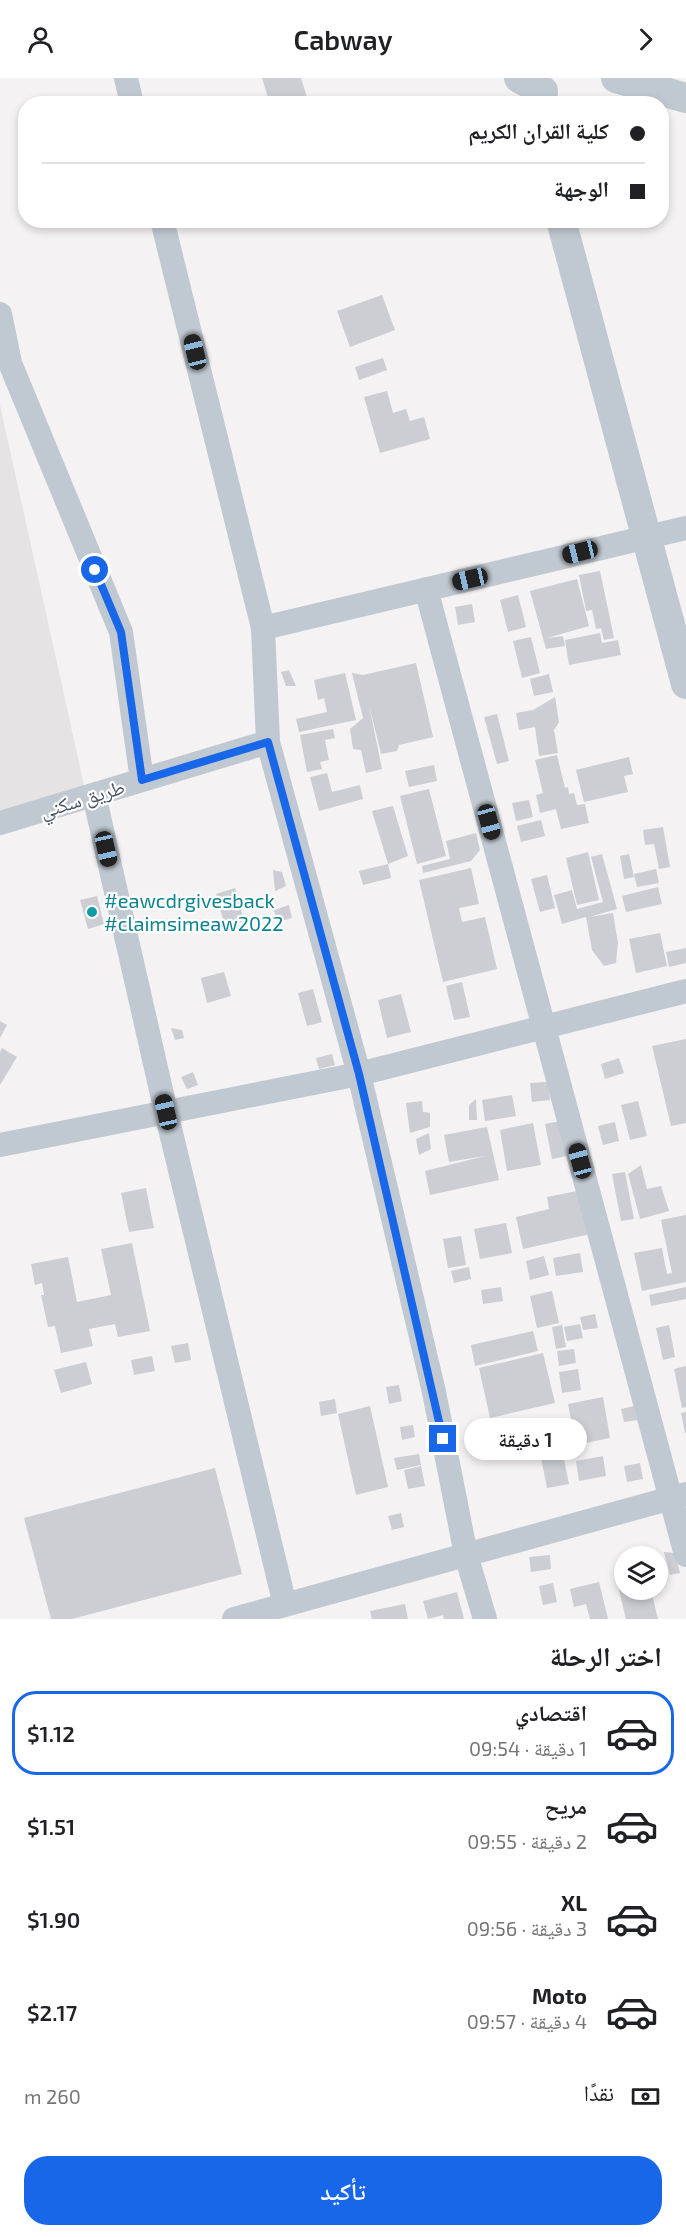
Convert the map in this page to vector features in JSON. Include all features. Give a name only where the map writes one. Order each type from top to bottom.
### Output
[{"type":"street","points":[[126,78],[130,96]]},
{"type":"street","points":[[616,78],[686,98]]},
{"type":"street","points":[[164,228],[263,628],[268,742],[359,1074],[434,1392],[466,1555],[485,1619]]},
{"type":"street","points":[[563,228],[686,684]]},
{"type":"street","points":[[0,314],[10,363],[121,632],[142,780]]},
{"type":"street","points":[[263,628],[686,528]]},
{"type":"street","points":[[426,589],[543,1026],[678,1496],[686,1555]]},
{"type":"street","name":"طريق سكني","points":[[0,823],[268,742]]},
{"type":"street","points":[[94,795],[166,1112],[285,1605]]},
{"type":"street","points":[[0,1145],[359,1074],[686,991]]},
{"type":"street","points":[[234,1619],[678,1496]]},
{"type":"shaded area","points":[[0,405],[89,808],[0,828]]},
{"type":"building","points":[[262,78],[301,78],[307,96],[268,96]]},
{"type":"building","points":[[382,295],[395,330],[350,347],[337,311]]},
{"type":"building","points":[[383,358],[387,370],[359,380],[355,367]]},
{"type":"building","points":[[387,391],[393,413],[406,409],[410,421],[424,417],[430,439],[380,453],[364,397]]},
{"type":"building","points":[[600,571],[614,638],[604,640],[601,628],[596,629],[592,610],[586,611],[579,575]]},
{"type":"building","points":[[577,579],[589,626],[547,638],[563,636],[565,646],[546,649],[530,591]]},
{"type":"building","points":[[518,595],[526,627],[508,632],[500,600]]},
{"type":"building","points":[[472,604],[475,622],[458,625],[455,607]]},
{"type":"building","points":[[600,633],[602,643],[618,640],[621,655],[569,665],[565,640]]},
{"type":"building","points":[[531,637],[540,673],[522,678],[513,641]]},
{"type":"building","points":[[416,663],[433,737],[399,745],[397,751],[381,754],[369,705],[382,769],[366,773],[361,750],[353,749],[350,729],[363,718],[352,673],[363,675]]},
{"type":"building","points":[[289,670],[296,686],[286,686],[281,672]]},
{"type":"building","points":[[345,673],[356,720],[299,732],[296,719],[327,712],[324,698],[318,700],[314,680]]},
{"type":"building","points":[[549,674],[553,692],[534,696],[530,679]]},
{"type":"building","points":[[555,697],[559,722],[554,730],[558,753],[539,756],[535,727],[519,730],[516,713],[533,710]]},
{"type":"building","points":[[497,714],[509,761],[497,764],[484,717]]},
{"type":"building","points":[[333,729],[335,738],[325,740],[329,760],[320,762],[322,769],[307,772],[300,735]]},
{"type":"building","points":[[557,755],[565,788],[568,787],[569,794],[574,793],[577,805],[585,804],[589,823],[561,829],[556,809],[540,813],[536,795],[543,793],[535,760]]},
{"type":"building","points":[[629,757],[633,774],[624,776],[628,792],[584,802],[576,770]]},
{"type":"building","points":[[434,765],[437,781],[409,787],[405,771]]},
{"type":"building","points":[[327,773],[332,792],[360,785],[363,799],[319,811],[310,777]]},
{"type":"building","points":[[429,789],[446,856],[417,864],[400,796]]},
{"type":"building","points":[[529,800],[533,817],[516,821],[512,803]]},
{"type":"building","points":[[393,806],[408,856],[388,864],[372,811]]},
{"type":"building","points":[[541,820],[545,836],[521,842],[517,826]]},
{"type":"building","points":[[663,827],[670,867],[659,869],[654,844],[645,845],[643,830]]},
{"type":"building","points":[[476,833],[480,850],[471,861],[423,873],[422,866],[450,859],[446,841]]},
{"type":"building","points":[[588,852],[599,900],[577,905],[566,858]]},
{"type":"building","points":[[602,854],[617,909],[589,917],[613,913],[618,943],[616,963],[604,966],[592,950],[586,917],[562,924],[554,895],[572,890],[577,909],[603,902],[591,857]]},
{"type":"building","points":[[629,854],[634,877],[624,879],[620,856]]},
{"type":"building","points":[[388,864],[391,878],[363,885],[359,871]]},
{"type":"building","points":[[471,868],[479,904],[459,908],[462,922],[485,917],[497,969],[443,982],[419,880]]},
{"type":"building","points":[[656,869],[659,883],[637,887],[634,874]]},
{"type":"building","points":[[273,870],[282,872],[286,886],[275,891]]},
{"type":"building","points":[[547,875],[555,908],[540,912],[531,879]]},
{"type":"building","points":[[658,887],[662,904],[626,912],[622,896]]},
{"type":"building","points":[[235,888],[244,921],[225,926],[216,894]]},
{"type":"building","name":"#eawcdrgivesback #claimsimeaw2022","points":[[97,896],[104,924],[88,929],[80,900]]},
{"type":"building","points":[[289,905],[292,918],[277,922],[274,910]]},
{"type":"building","points":[[660,933],[667,966],[636,973],[629,939]]},
{"type":"building","points":[[686,948],[686,963],[669,967],[666,952]]},
{"type":"building","points":[[224,972],[231,996],[207,1003],[201,978]]},
{"type":"building","points":[[462,982],[470,1017],[454,1020],[446,986]]},
{"type":"building","points":[[313,989],[322,1022],[307,1026],[298,993]]},
{"type":"building","points":[[401,994],[411,1032],[387,1038],[378,1000]]},
{"type":"building","points":[[0,1021],[7,1025],[0,1038]]},
{"type":"building","points":[[171,1028],[182,1030],[184,1038],[175,1040]]},
{"type":"building","points":[[686,1039],[686,1123],[671,1126],[652,1046]]},
{"type":"building","points":[[2,1048],[17,1057],[0,1085],[0,1052]]},
{"type":"building","points":[[332,1054],[335,1065],[319,1069],[316,1058]]},
{"type":"building","points":[[619,1058],[624,1073],[605,1079],[601,1064]]},
{"type":"building","points":[[193,1072],[198,1085],[187,1089],[181,1077]]},
{"type":"building","points":[[548,1082],[550,1100],[532,1102],[530,1083]]},
{"type":"building","points":[[512,1095],[516,1116],[485,1121],[482,1100]]},
{"type":"building","points":[[476,1099],[477,1120],[469,1120],[469,1105]]},
{"type":"building","points":[[422,1101],[423,1112],[430,1113],[430,1127],[410,1133],[406,1103]]},
{"type":"building","points":[[638,1101],[647,1136],[630,1140],[621,1105]]},
{"type":"building","points":[[560,1121],[567,1156],[552,1159],[545,1124]]},
{"type":"building","points":[[615,1122],[619,1141],[603,1145],[598,1126]]},
{"type":"building","points":[[533,1123],[541,1165],[507,1171],[500,1130]]},
{"type":"building","points":[[487,1127],[499,1180],[430,1195],[425,1171],[485,1156],[449,1162],[444,1135]]},
{"type":"building","points":[[429,1133],[431,1149],[419,1155],[416,1139]]},
{"type":"building","points":[[641,1165],[647,1189],[661,1186],[669,1211],[640,1219],[628,1174]]},
{"type":"building","points":[[625,1172],[634,1219],[621,1221],[612,1174]]},
{"type":"building","points":[[146,1188],[154,1228],[129,1232],[121,1193]]},
{"type":"building","points":[[582,1190],[590,1234],[523,1249],[516,1217],[549,1209],[547,1197]]},
{"type":"building","points":[[686,1215],[686,1282],[642,1291],[634,1253],[662,1248],[667,1274],[672,1273],[661,1220]]},
{"type":"building","points":[[506,1223],[512,1253],[480,1259],[474,1229]]},
{"type":"building","points":[[461,1236],[466,1265],[448,1268],[443,1239]]},
{"type":"building","points":[[132,1243],[150,1331],[118,1337],[115,1324],[89,1329],[93,1346],[61,1353],[55,1326],[48,1327],[41,1295],[44,1295],[42,1283],[35,1285],[31,1264],[68,1257],[77,1302],[111,1295],[101,1249]]},
{"type":"building","points":[[580,1253],[583,1272],[556,1276],[553,1258]]},
{"type":"building","points":[[544,1256],[549,1275],[530,1280],[526,1261]]},
{"type":"building","points":[[469,1267],[471,1279],[454,1283],[451,1271]]},
{"type":"building","points":[[501,1287],[503,1301],[483,1304],[481,1290]]},
{"type":"building","points":[[686,1287],[686,1299],[651,1306],[649,1295]]},
{"type":"building","points":[[552,1291],[559,1323],[537,1328],[530,1296]]},
{"type":"building","points":[[595,1314],[598,1328],[583,1330],[580,1317]]},
{"type":"building","points":[[580,1324],[583,1338],[567,1341],[564,1327]]},
{"type":"building","points":[[562,1325],[566,1347],[556,1349],[552,1327]]},
{"type":"building","points":[[669,1325],[675,1357],[663,1360],[656,1328]]},
{"type":"building","points":[[533,1331],[538,1351],[475,1366],[471,1345]]},
{"type":"building","points":[[188,1343],[191,1360],[175,1363],[171,1346]]},
{"type":"building","points":[[574,1349],[576,1363],[559,1366],[557,1351]]},
{"type":"building","points":[[543,1353],[555,1403],[490,1418],[479,1368]]},
{"type":"building","points":[[152,1356],[155,1371],[134,1375],[131,1360]]},
{"type":"building","points":[[86,1362],[92,1384],[61,1393],[54,1370]]},
{"type":"building","points":[[686,1366],[686,1407],[682,1408],[674,1369]]},
{"type":"building","points":[[578,1369],[581,1390],[562,1393],[559,1372]]},
{"type":"building","points":[[399,1385],[402,1401],[389,1404],[386,1387]]},
{"type":"building","points":[[603,1397],[610,1438],[576,1445],[568,1404]]},
{"type":"building","points":[[335,1399],[337,1413],[321,1416],[319,1402]]},
{"type":"building","points":[[370,1406],[388,1487],[356,1495],[338,1414]]},
{"type":"building","points":[[634,1406],[638,1420],[624,1422],[621,1409]]},
{"type":"building","points":[[686,1412],[686,1433],[685,1433],[681,1413]]},
{"type":"building","points":[[413,1425],[415,1437],[402,1440],[400,1427]]},
{"type":"building","points":[[560,1439],[569,1484],[547,1488],[538,1443]]},
{"type":"building","points":[[419,1454],[421,1465],[397,1470],[394,1458]]},
{"type":"building","points":[[603,1456],[606,1476],[579,1481],[576,1461]]},
{"type":"building","points":[[640,1463],[643,1479],[627,1482],[624,1466]]},
{"type":"building","points":[[421,1466],[425,1486],[408,1489],[404,1470]]},
{"type":"building","points":[[215,1468],[242,1574],[72,1619],[51,1619],[24,1518]]},
{"type":"building","points":[[401,1513],[404,1527],[392,1530],[388,1516]]},
{"type":"building","points":[[668,1552],[675,1553],[680,1573],[670,1575]]},
{"type":"building","points":[[550,1555],[551,1569],[531,1572],[529,1557]]},
{"type":"building","points":[[599,1582],[608,1619],[590,1619],[586,1604],[574,1607],[570,1589]]},
{"type":"building","points":[[553,1583],[557,1602],[543,1605],[539,1586]]},
{"type":"building","points":[[457,1592],[464,1619],[444,1619],[443,1615],[428,1619],[423,1601]]},
{"type":"building","points":[[621,1600],[653,1600],[658,1619],[626,1619]]},
{"type":"building","points":[[405,1604],[408,1619],[372,1619],[370,1611]]},
{"type":"place","name":"#eawcdrgivesback #claimsimeaw2022","points":[[92,912]]},
{"type":"route","points":[[95,570],[121,632],[142,780],[268,742],[359,1074],[443,1439]]}]
